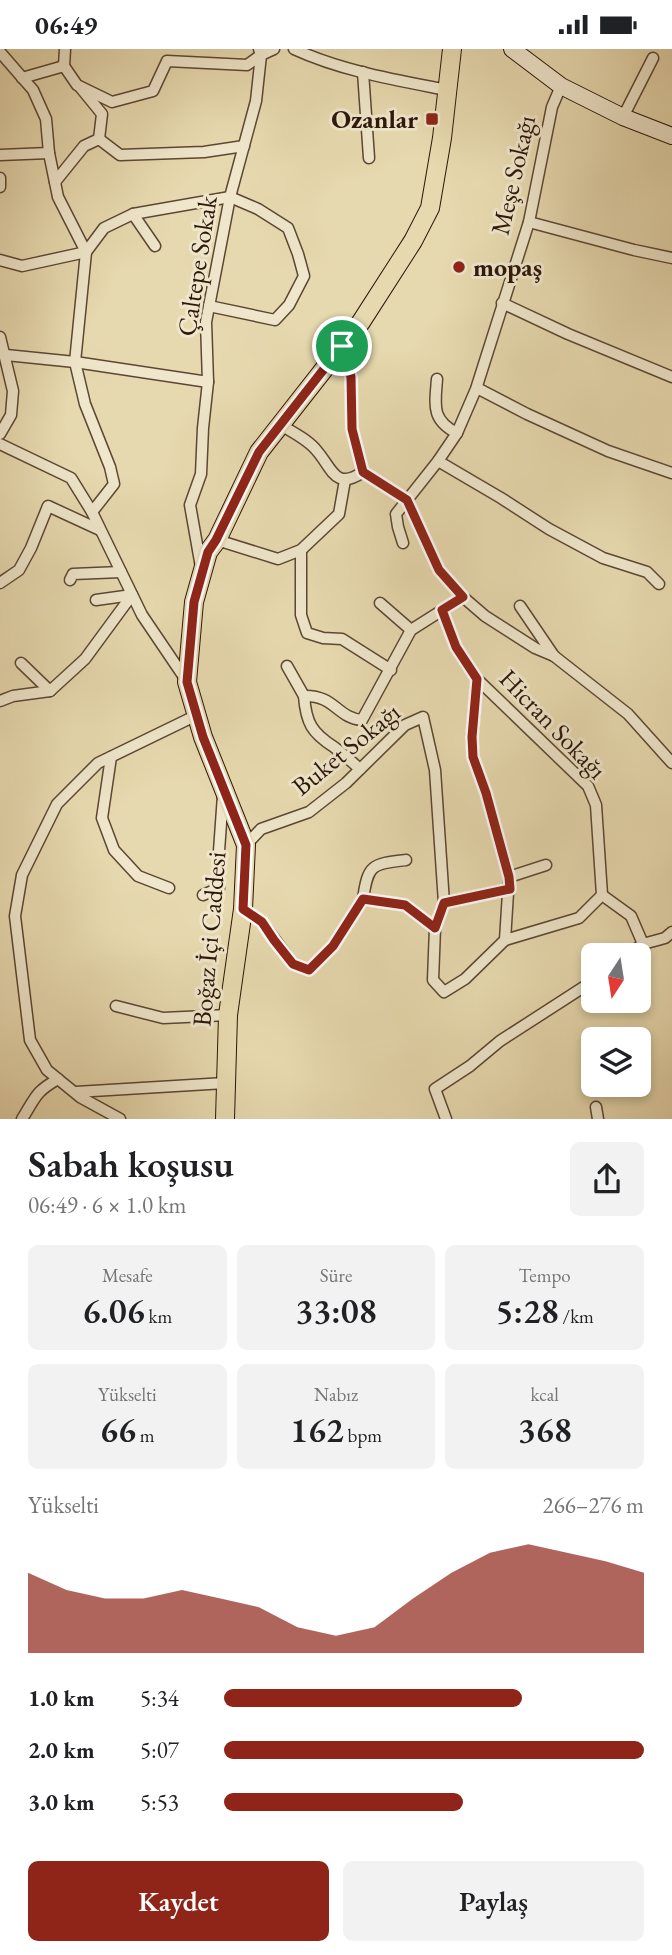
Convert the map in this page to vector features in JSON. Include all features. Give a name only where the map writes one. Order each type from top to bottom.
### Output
[{"type":"main road","name":"Boğaz İçi Caddesi","points":[[225,1118],[228,1015],[243,909],[246,845],[203,737],[187,682],[194,602],[208,552],[259,452],[361,322],[430,208],[442,138],[452,49]]},
{"type":"main road","points":[[447,90],[464,49]]},
{"type":"street","points":[[65,49],[64,66],[102,114],[99,139]]},
{"type":"street","points":[[77,85],[112,102],[153,91],[167,61],[247,65],[260,52],[274,49]]},
{"type":"street","points":[[294,49],[320,61],[447,90]]},
{"type":"street","points":[[512,49],[561,86],[623,117],[672,136]]},
{"type":"street","name":"Çaltepe Sokak","points":[[202,573],[190,505],[201,474],[208,382],[206,323],[230,197],[256,101],[260,52]]},
{"type":"street","points":[[0,53],[33,90],[46,119],[49,153],[58,197],[86,251]]},
{"type":"street","points":[[623,117],[653,58]]},
{"type":"street","points":[[22,78],[64,66]]},
{"type":"street","points":[[363,72],[369,158]]},
{"type":"street","name":"Meşe Sokağı","points":[[407,500],[457,433],[477,388],[529,222],[552,107],[561,86]]},
{"type":"street","points":[[99,139],[120,155],[204,152],[244,146]]},
{"type":"street","points":[[55,182],[84,146],[99,139]]},
{"type":"street","points":[[0,155],[49,153]]},
{"type":"street","points":[[0,179],[0,187]]},
{"type":"street","points":[[92,513],[114,484],[85,404],[75,362],[86,251],[104,228],[133,214],[230,197],[258,209],[288,228],[304,276],[289,305],[275,320],[209,306]]},
{"type":"street","points":[[133,214],[155,246]]},
{"type":"street","points":[[529,222],[672,258]]},
{"type":"street","points":[[0,260],[22,266],[86,251]]},
{"type":"street","points":[[502,303],[672,377]]},
{"type":"street","points":[[0,337],[13,391],[11,415],[0,434]]},
{"type":"street","points":[[342,346],[351,377],[352,429],[363,472],[407,500],[439,570],[463,597],[485,616],[535,648],[554,656],[628,714],[672,763]]},
{"type":"street","points":[[6,355],[75,362],[208,382]]},
{"type":"street","points":[[437,379],[437,416],[445,427],[457,433]]},
{"type":"street","points":[[477,388],[608,451],[672,473]]},
{"type":"street","points":[[281,425],[316,449],[333,475],[345,480],[363,472]]},
{"type":"street","points":[[0,444],[71,478],[92,513],[142,615],[187,682]]},
{"type":"street","points":[[438,461],[549,529],[603,558],[647,572],[659,584]]},
{"type":"street","points":[[216,540],[278,559],[301,550],[339,515],[345,480]]},
{"type":"street","points":[[403,543],[396,514],[407,500]]},
{"type":"street","points":[[0,583],[19,570],[48,506],[100,530]]},
{"type":"street","points":[[301,550],[301,615],[307,633],[323,638],[342,639],[391,670]]},
{"type":"street","points":[[70,580],[73,574],[121,572]]},
{"type":"street","points":[[96,600],[132,595]]},
{"type":"street","points":[[0,701],[13,696],[50,691],[85,659],[132,595]]},
{"type":"street","points":[[303,697],[317,696],[352,719],[362,720],[411,630],[463,597]]},
{"type":"street","points":[[380,603],[411,630]]},
{"type":"street","points":[[520,606],[554,656]]},
{"type":"street","name":"Hicran Sokağı","points":[[442,610],[456,647],[477,679],[588,786],[596,805],[602,895]]},
{"type":"street","points":[[21,663],[50,691]]},
{"type":"street","points":[[287,666],[303,697],[305,710],[315,733],[360,769]]},
{"type":"street","points":[[477,679],[473,757],[486,793],[510,883],[505,940],[579,918],[602,895],[631,916],[643,943]]},
{"type":"street","points":[[120,1118],[80,1097],[47,1070],[30,1040],[15,916],[22,875],[57,804],[98,763],[197,715]]},
{"type":"street","name":"Buket Sokağı","points":[[246,845],[261,828],[309,812],[360,769],[405,725],[423,717],[435,771],[444,903],[435,928],[433,980],[444,992],[465,979],[505,940]]},
{"type":"street","points":[[111,757],[102,818],[114,850],[138,876],[169,888]]},
{"type":"street","points":[[203,895],[219,888],[224,789]]},
{"type":"street","points":[[243,909],[262,922],[293,964],[309,970],[333,946],[363,899],[365,880],[371,869],[383,863],[405,860]]},
{"type":"street","points":[[444,903],[510,883],[546,866]]},
{"type":"street","points":[[363,899],[405,905],[435,928]]},
{"type":"street","points":[[647,943],[665,938],[672,932]]},
{"type":"street","points":[[446,1118],[435,1089],[470,1066],[500,1041],[581,989]]},
{"type":"street","points":[[116,1006],[163,1018],[228,1015]]},
{"type":"street","points":[[22,1118],[35,1095],[58,1079]]},
{"type":"street","points":[[76,1092],[225,1083]]},
{"type":"place","name":"Ozanlar","points":[[432,119]]},
{"type":"place","name":"mopaş","points":[[459,267]]},
{"type":"route","points":[[342,346],[351,377],[352,429],[363,472],[407,500],[439,570],[463,597],[442,610],[456,647],[477,679],[473,757],[486,793],[510,889],[444,903],[435,928],[405,905],[363,899],[333,946],[309,970],[293,964],[262,922],[243,909],[246,845],[203,737],[187,682],[194,602],[208,552],[259,452],[342,346]]}]
